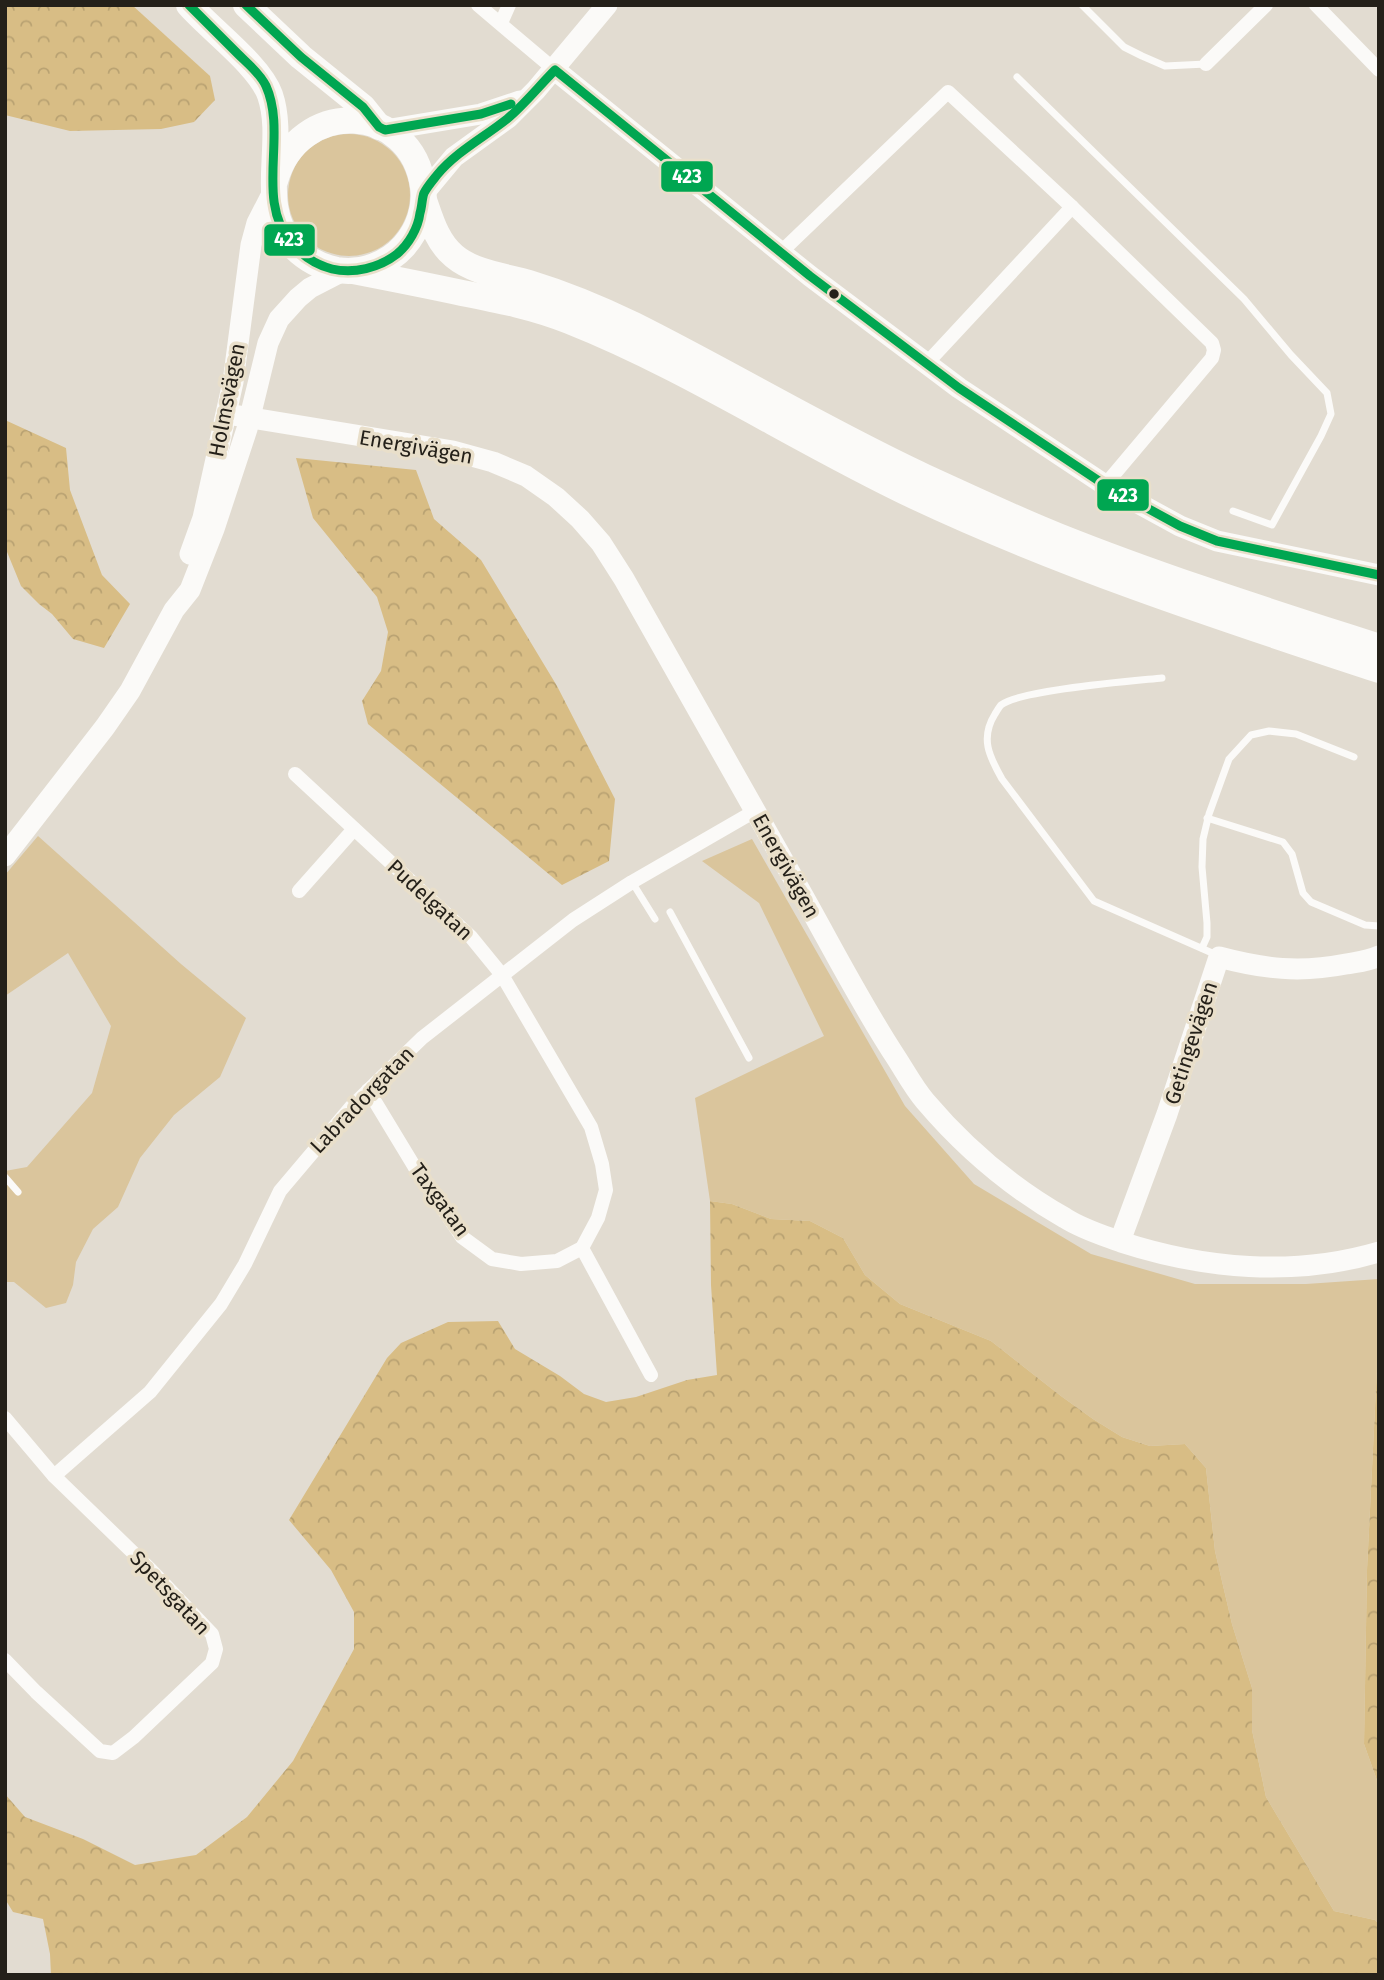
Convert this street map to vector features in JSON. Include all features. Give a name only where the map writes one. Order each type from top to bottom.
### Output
[{"type":"highway","points":[[189,5],[265,84],[274,111],[277,219],[292,245],[306,258],[315,263],[348,271],[515,304],[568,321],[621,343],[916,497],[1050,556],[1206,613],[1379,670]]},
{"type":"highway","points":[[246,5],[301,57],[363,107],[382,128],[405,146],[415,160],[424,196],[443,246],[460,261],[571,298],[632,324],[924,477],[1058,536],[1212,592],[1379,647]]},
{"type":"highway","points":[[274,186],[281,163],[292,147],[314,129],[332,122],[351,120],[382,128]]},
{"type":"highway","points":[[348,271],[384,262],[402,249],[415,231],[424,196]]},
{"type":"street","points":[[478,5],[781,252],[959,388],[1105,485],[1180,526],[1217,541],[1379,575]]},
{"type":"street","points":[[501,23],[509,5]]},
{"type":"street","points":[[424,196],[454,157],[508,117],[536,90],[607,5]]},
{"type":"street","points":[[1206,64],[1266,5]]},
{"type":"street","points":[[1315,5],[1379,70]]},
{"type":"street","points":[[781,252],[948,92],[1212,343],[1212,358],[1105,485]]},
{"type":"street","points":[[382,128],[481,114],[525,99]]},
{"type":"street","name":"Holmsvägen","points":[[174,610],[179,586],[202,518],[227,414],[251,245],[257,223],[274,186]]},
{"type":"street","points":[[927,363],[1072,207]]},
{"type":"street","name":"Holmsvägen","points":[[5,856],[105,727],[130,691],[174,610],[190,590],[215,530],[250,418],[268,343],[279,318],[310,288],[348,271]]},
{"type":"street","name":"Energivägen","points":[[227,414],[453,451],[493,462],[526,476],[580,519],[601,543],[624,579],[875,1025],[923,1099],[967,1146],[1013,1185],[1065,1219],[1093,1232],[1158,1254],[1214,1264],[1260,1268],[1311,1264],[1379,1252]]},
{"type":"street","name":"Pudelgatan","points":[[295,774],[471,937],[502,975]]},
{"type":"street","name":"Labradorgatan","points":[[54,1476],[150,1392],[221,1304],[245,1264],[281,1191],[342,1117],[422,1038],[573,920],[632,882],[755,811]]},
{"type":"street","points":[[299,891],[354,829]]},
{"type":"street","name":"Getingevägen","points":[[1120,1241],[1167,1114],[1211,952],[1273,969],[1306,970],[1377,961]]},
{"type":"street","points":[[502,975],[591,1127],[603,1164],[606,1190],[598,1218],[582,1248],[652,1375]]},
{"type":"street","name":"Taxgatan","points":[[369,1090],[414,1166],[463,1237],[492,1259],[521,1265],[557,1261],[582,1248]]},
{"type":"street","name":"Spetsgatan","points":[[5,1418],[54,1476],[151,1570],[212,1634],[216,1649],[212,1663],[134,1737],[113,1753],[100,1751],[5,1660]]},
{"type":"lane","points":[[1082,5],[1124,47],[1142,56],[1165,66],[1206,64]]},
{"type":"lane","points":[[1017,77],[1244,299],[1327,393],[1331,414],[1272,525],[1233,511]]},
{"type":"lane","points":[[1162,678],[1066,689],[1025,696],[1002,704],[990,722],[986,734],[988,746],[990,757],[1002,779],[1094,901],[1211,952]]},
{"type":"lane","points":[[1211,952],[1207,937],[1202,867],[1203,839],[1229,759],[1251,735],[1269,730],[1296,734],[1354,757]]},
{"type":"lane","points":[[1208,818],[1283,842],[1292,854],[1303,894],[1311,902],[1365,925],[1379,926]]},
{"type":"lane","points":[[632,882],[655,919]]},
{"type":"lane","points":[[670,912],[749,1058]]},
{"type":"lane","points":[[5,1177],[18,1192]]},
{"type":"shaded area","points":[[349,134],[372,138],[392,152],[406,172],[410,195],[406,218],[392,238],[372,252],[349,256],[326,252],[306,238],[292,218],[288,195],[292,172],[306,152],[326,138]]},
{"type":"shaded area","points":[[38,836],[181,964],[246,1018],[220,1077],[174,1115],[140,1158],[118,1207],[93,1229],[76,1262],[73,1285],[66,1303],[46,1308],[14,1282],[5,1282],[5,1171],[27,1167],[92,1093],[111,1026],[68,953],[5,996],[5,875]]},
{"type":"shaded area","points":[[752,839],[905,1106],[974,1184],[1091,1254],[1195,1284],[1306,1284],[1379,1279],[1367,1570],[1364,1744],[1379,1786],[1379,1924],[1375,1920],[1334,1911],[1266,1797],[1252,1730],[1252,1688],[1232,1624],[1215,1551],[1206,1468],[1185,1444],[1150,1446],[1122,1437],[1061,1396],[991,1341],[900,1304],[865,1275],[843,1238],[810,1221],[771,1219],[732,1204],[710,1201],[695,1098],[824,1036],[759,903],[702,861]]},
{"type":"green space","points":[[5,5],[132,5],[210,76],[215,100],[194,122],[161,129],[70,131],[5,115]]},
{"type":"green space","points":[[5,420],[66,448],[70,490],[102,575],[130,604],[104,648],[73,639],[52,614],[21,586],[5,547]]},
{"type":"green space","points":[[296,458],[416,470],[434,519],[481,560],[557,686],[615,799],[609,861],[562,885],[368,724],[362,701],[381,671],[388,632],[377,597],[313,518]]},
{"type":"green space","points":[[710,1201],[732,1204],[771,1219],[810,1221],[843,1238],[865,1275],[900,1304],[991,1341],[1061,1396],[1122,1437],[1150,1446],[1185,1444],[1206,1468],[1215,1551],[1232,1624],[1252,1688],[1252,1730],[1266,1797],[1334,1911],[1375,1920],[1379,1924],[1379,1975],[51,1975],[43,1919],[13,1912],[5,1899],[5,1794],[25,1817],[83,1839],[135,1865],[196,1855],[247,1817],[293,1761],[354,1649],[354,1612],[331,1570],[289,1520],[387,1358],[401,1343],[448,1322],[498,1321],[515,1349],[584,1394],[606,1402],[636,1397],[687,1380],[717,1375],[711,1285]]},
{"type":"green space","points":[[1379,1327],[1379,1786],[1364,1744],[1367,1570]]},
{"type":"transit line","name":"423","points":[[189,5],[253,68],[266,86],[274,125],[275,208],[281,227],[292,244],[321,265],[340,270],[366,269],[397,254],[412,235],[419,219],[424,193],[437,175],[461,152],[513,114],[555,70],[810,276],[959,388],[1105,485],[1180,526],[1217,541],[1379,575]]},
{"type":"transit line","name":"423","points":[[246,5],[301,57],[363,107],[379,127],[385,130],[481,114],[511,104]]}]
